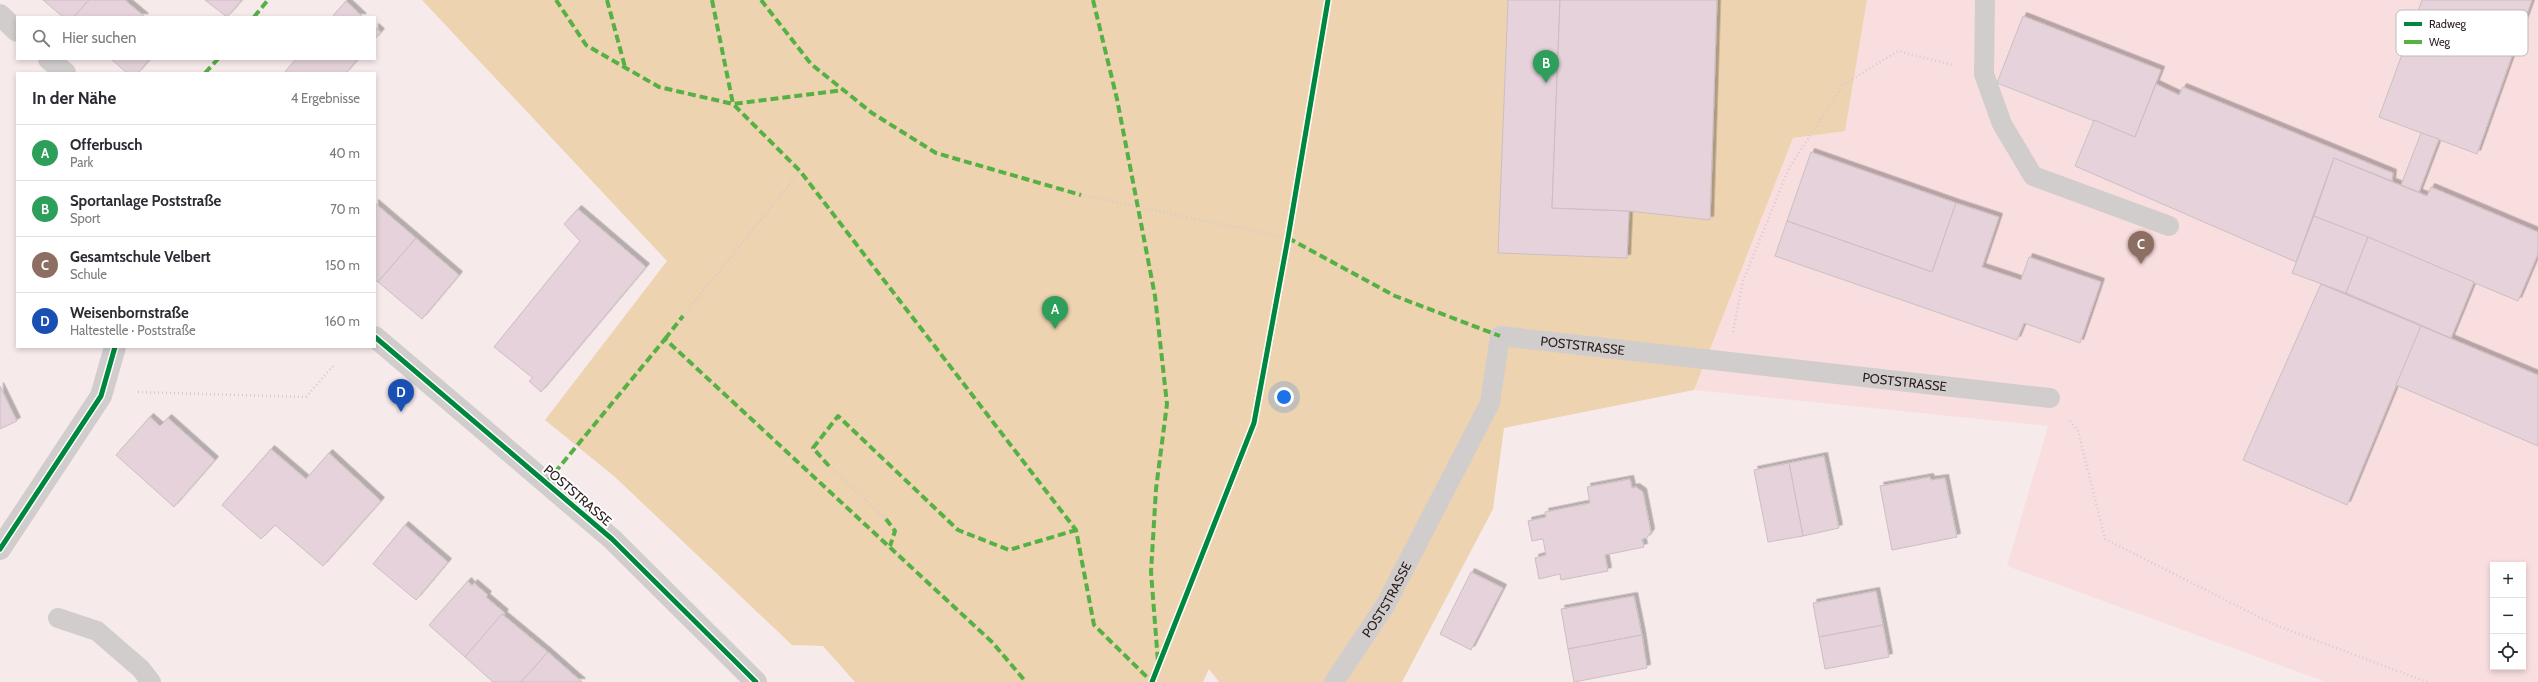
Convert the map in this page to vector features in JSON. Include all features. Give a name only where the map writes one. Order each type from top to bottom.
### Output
[{"type":"street","points":[[0,15],[16,30]]},
{"type":"street","name":"POSTSTRASSE","points":[[376,337],[612,539],[756,682]]},
{"type":"street","points":[[0,549],[101,396],[115,348]]},
{"type":"lane","points":[[1985,0],[1984,74],[2002,124],[2033,176],[2169,226]]},
{"type":"lane","name":"POSTSTRASSE","points":[[1334,682],[1386,604],[1490,403],[1500,336],[2050,398]]},
{"type":"lane","points":[[58,618],[97,631],[141,669],[151,682]]},
{"type":"path","points":[[1727,362],[1743,281],[1789,168],[1843,85],[1898,50],[1984,74]]},
{"type":"path","points":[[683,316],[800,171]]},
{"type":"path","points":[[1080,195],[1288,238]]},
{"type":"path","points":[[138,392],[306,397],[333,366]]},
{"type":"path","points":[[2050,398],[2078,431],[2105,539],[2275,625],[2427,682]]},
{"type":"path","points":[[829,466],[886,518]]},
{"type":"shaded area","points":[[422,0],[1867,0],[1845,131],[1793,138],[1694,390],[1504,428],[1493,509],[1402,682],[1219,682],[1209,669],[1203,682],[855,682],[823,646],[792,645],[615,477],[545,420],[667,261]]},
{"type":"shaded area","points":[[1867,0],[2538,0],[2538,682],[2326,682],[2007,566],[2048,426],[1694,390],[1793,138],[1845,130]]},
{"type":"building","points":[[43,0],[89,0],[75,16],[62,16]]},
{"type":"building","points":[[89,0],[125,0],[144,16],[75,16]]},
{"type":"building","points":[[205,0],[242,0],[228,16],[226,16]]},
{"type":"building","points":[[1508,0],[1560,0],[1552,208],[1629,211],[1627,258],[1498,253]]},
{"type":"building","points":[[1560,0],[1717,0],[1710,220],[1629,211],[1552,208]]},
{"type":"building","points":[[2422,0],[2532,0],[2528,11],[2418,10]]},
{"type":"building","points":[[346,1],[362,16],[333,16]]},
{"type":"building","points":[[2023,16],[2161,70],[2135,137],[1997,83]]},
{"type":"building","points":[[376,28],[381,32],[376,38]]},
{"type":"building","points":[[2401,56],[2512,56],[2477,154],[2379,117]]},
{"type":"building","points":[[112,60],[149,60],[139,72],[126,72]]},
{"type":"building","points":[[295,60],[357,60],[347,72],[285,72]]},
{"type":"building","points":[[2156,84],[2179,95],[2183,87],[2393,173],[2392,181],[2334,158],[2296,262],[2075,166],[2094,120],[2135,137]]},
{"type":"building","points":[[2421,133],[2439,139],[2419,192],[2401,185]]},
{"type":"building","points":[[1811,152],[1956,203],[1932,272],[1787,221]]},
{"type":"building","points":[[2334,158],[2427,196],[2431,187],[2538,232],[2538,254],[2518,301],[2314,216]]},
{"type":"building","points":[[1956,203],[1999,217],[1982,267],[2021,280],[2029,257],[2101,282],[2080,343],[2024,323],[2017,340],[1775,256],[1787,221],[1932,272]]},
{"type":"building","points":[[376,204],[416,238],[378,282],[376,281]]},
{"type":"building","points":[[578,209],[646,267],[541,392],[529,381],[533,378],[494,347],[580,241],[564,224]]},
{"type":"building","points":[[2314,216],[2368,237],[2346,293],[2292,273]]},
{"type":"building","points":[[2368,237],[2474,282],[2451,338],[2346,293]]},
{"type":"building","points":[[416,238],[459,275],[422,319],[378,282]]},
{"type":"building","points":[[2321,284],[2421,326],[2347,505],[2243,460]]},
{"type":"building","points":[[2421,326],[2538,375],[2538,446],[2396,385]]},
{"type":"building","points":[[0,386],[17,421],[0,429]]},
{"type":"building","points":[[150,417],[160,426],[168,418],[215,460],[174,507],[116,455]]},
{"type":"building","points":[[271,449],[306,479],[329,453],[381,501],[323,566],[275,525],[261,539],[222,505]]},
{"type":"building","points":[[1824,456],[1839,528],[1803,536],[1789,463]]},
{"type":"building","points":[[1789,463],[1803,536],[1768,542],[1754,470]]},
{"type":"building","points":[[1930,477],[1931,480],[1945,478],[1957,537],[1892,550],[1880,486]]},
{"type":"building","points":[[1630,479],[1632,488],[1636,487],[1643,492],[1651,532],[1647,538],[1642,539],[1644,547],[1605,555],[1608,571],[1561,580],[1560,574],[1539,579],[1535,558],[1546,555],[1543,539],[1532,541],[1528,521],[1546,517],[1545,512],[1590,503],[1587,487]]},
{"type":"building","points":[[405,525],[448,562],[416,600],[373,564]]},
{"type":"building","points":[[1471,572],[1503,588],[1471,650],[1440,634]]},
{"type":"building","points":[[468,581],[472,586],[474,583],[488,595],[486,597],[505,613],[465,657],[429,625]]},
{"type":"building","points":[[1876,591],[1883,625],[1819,637],[1813,603]]},
{"type":"building","points":[[1634,596],[1642,635],[1568,649],[1561,609]]},
{"type":"building","points":[[502,614],[548,652],[521,682],[493,682],[465,657]]},
{"type":"building","points":[[1883,625],[1889,657],[1825,669],[1819,637]]},
{"type":"building","points":[[1642,635],[1647,668],[1574,682],[1568,649]]},
{"type":"building","points":[[548,652],[582,682],[521,682]]},
{"type":"marked path","points":[[255,16],[268,0]]},
{"type":"marked path","points":[[556,0],[586,45],[659,87],[733,104],[843,90]]},
{"type":"marked path","points":[[607,0],[625,67]]},
{"type":"marked path","points":[[712,0],[733,104],[800,171],[1076,530],[1094,625],[1152,682]]},
{"type":"marked path","points":[[761,0],[811,64],[872,113],[936,153],[1081,195]]},
{"type":"marked path","points":[[1093,0],[1117,99],[1155,296],[1167,404],[1156,489],[1151,572],[1158,662]]},
{"type":"marked path","points":[[206,72],[217,60]]},
{"type":"marked path","points":[[1288,238],[1395,296],[1500,336]]},
{"type":"marked path","points":[[665,339],[683,316]]},
{"type":"marked path","points":[[547,482],[665,339],[992,642],[1026,682]]},
{"type":"marked path","points":[[829,466],[813,448],[838,416],[958,530],[1009,550],[1076,530]]},
{"type":"marked path","points":[[886,519],[895,531],[890,546]]},
{"type":"cycle path","points":[[1152,682],[1254,423],[1288,238],[1328,0]]},
{"type":"cycle path","points":[[376,338],[612,539],[756,682]]},
{"type":"cycle path","points":[[0,549],[101,396],[115,348]]},
{"type":"place","name":"Sportanlage Poststraße","points":[[1546,83]]},
{"type":"place","name":"Gesamtschule Velbert","points":[[2141,264]]},
{"type":"place","name":"Offerbusch","points":[[1055,329]]},
{"type":"place","name":"Weisenbornstraße","points":[[401,412]]}]
